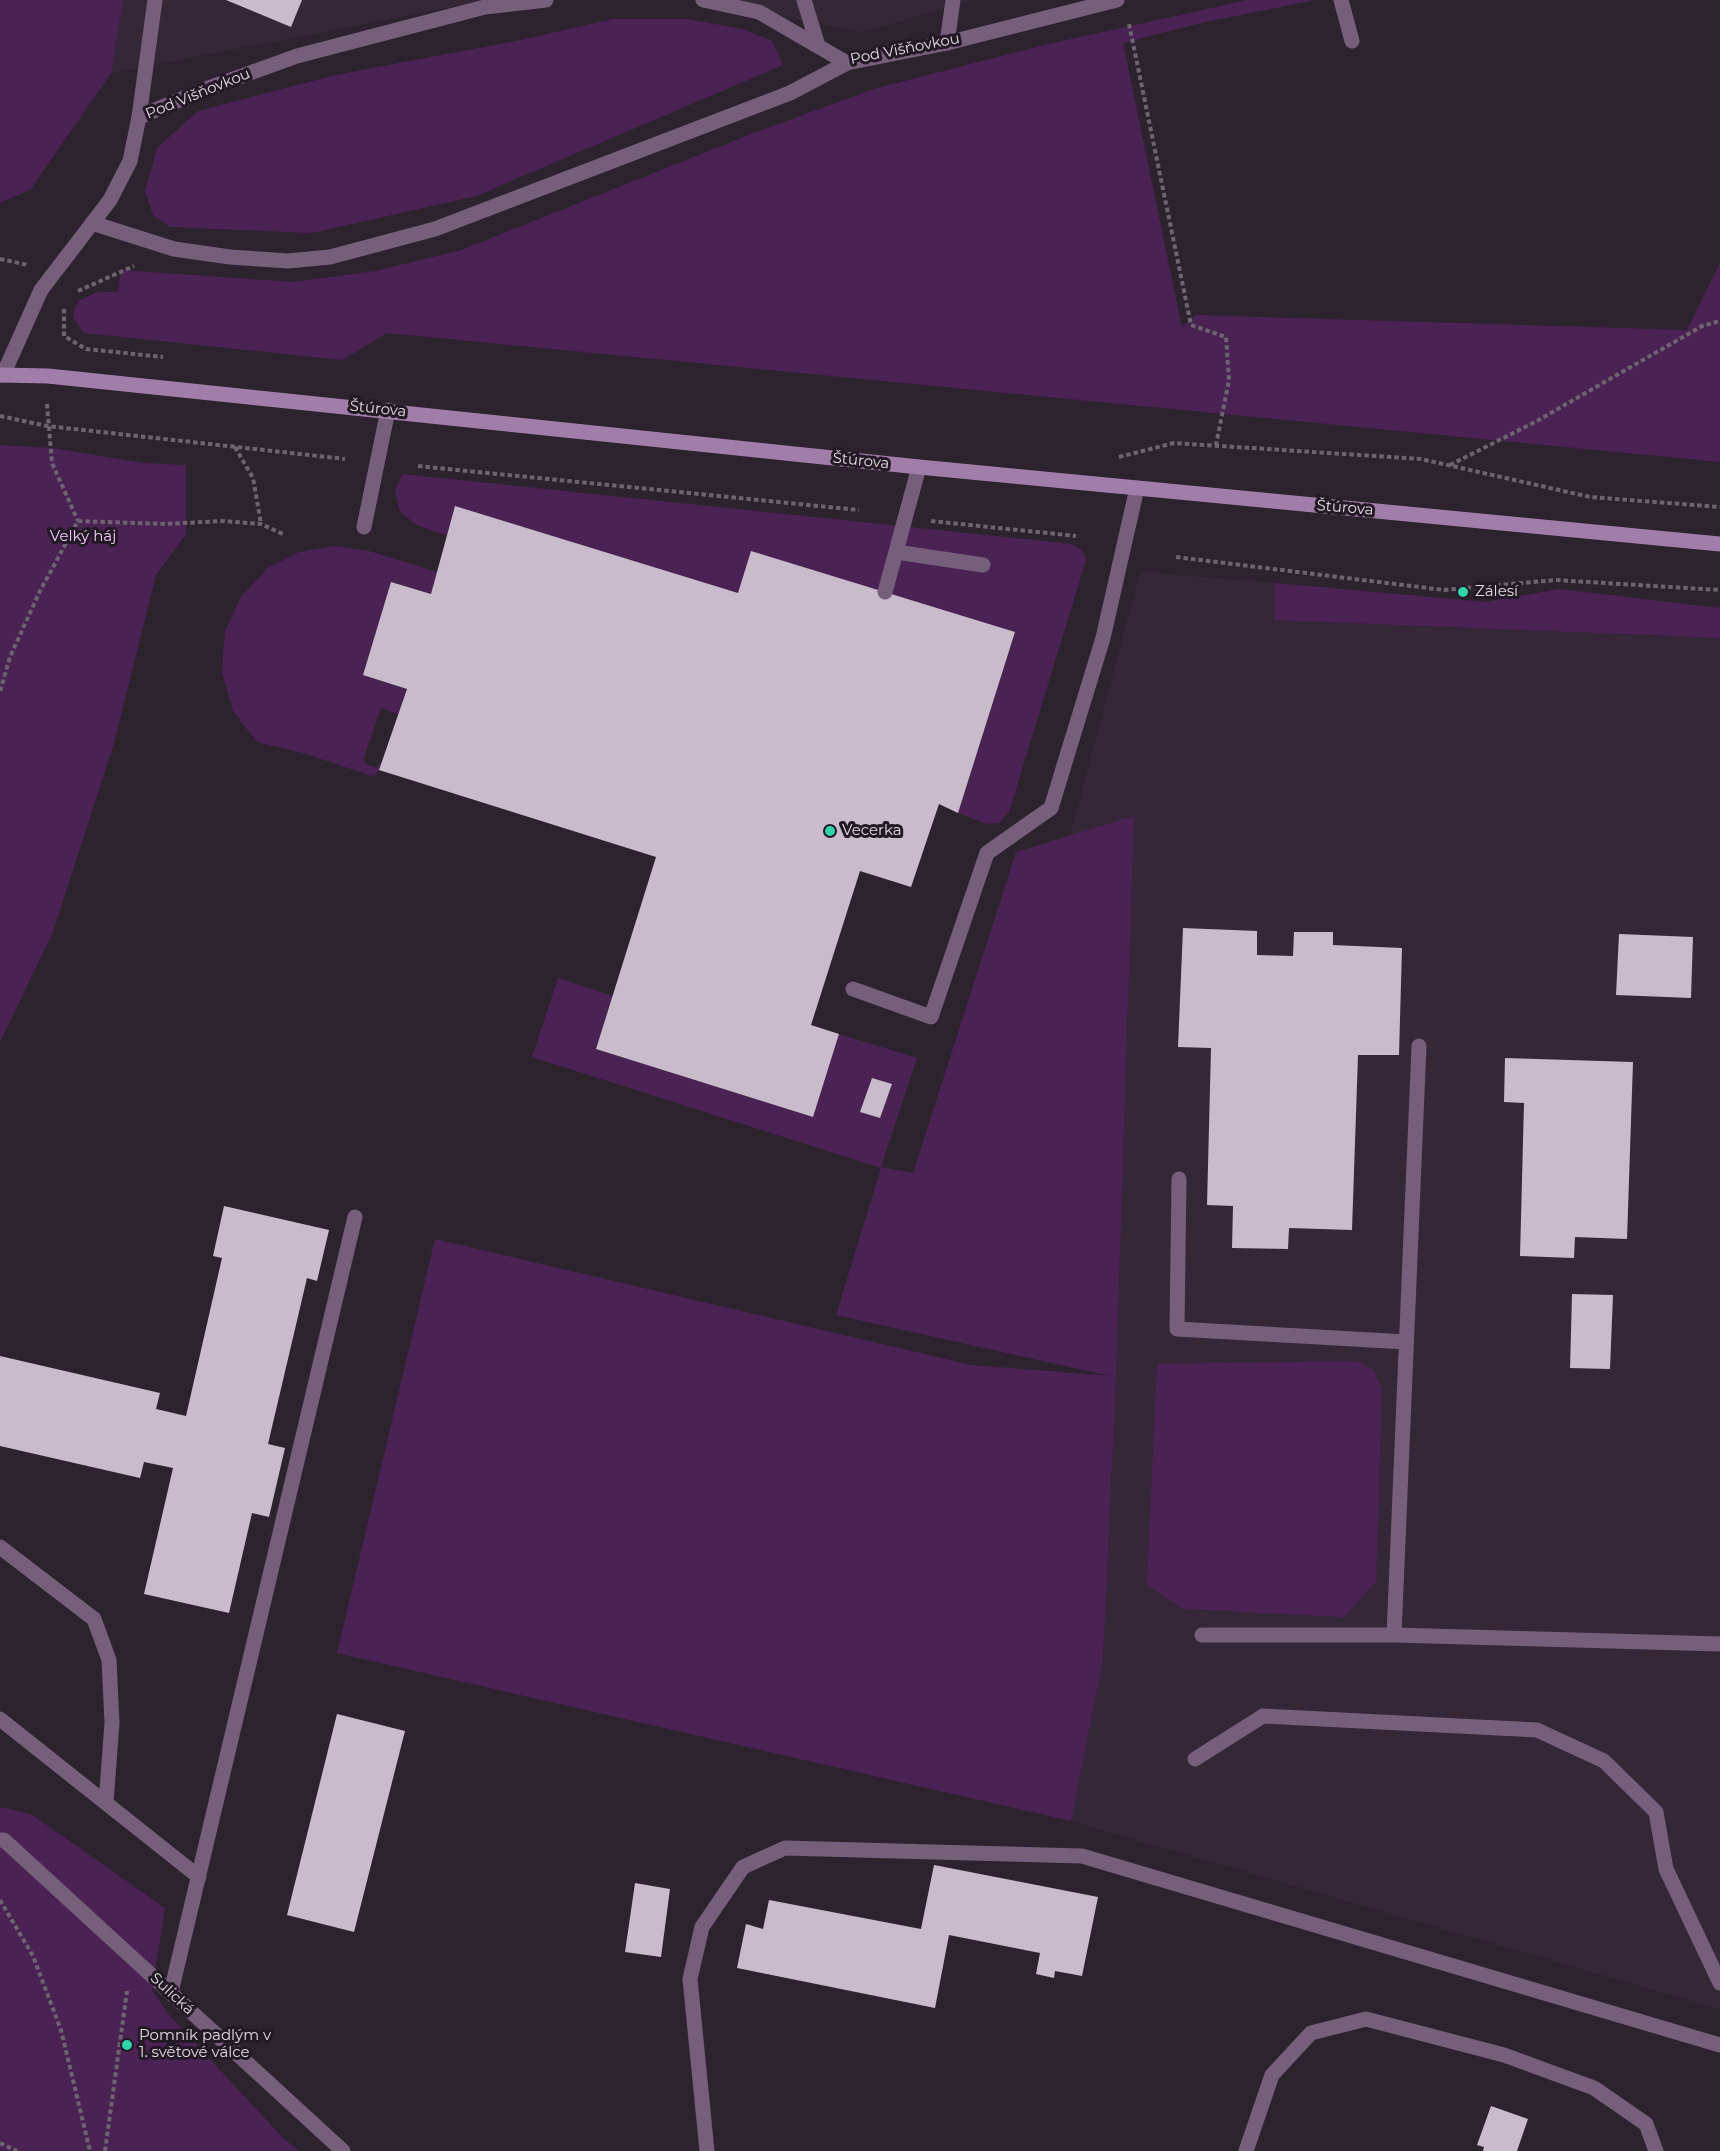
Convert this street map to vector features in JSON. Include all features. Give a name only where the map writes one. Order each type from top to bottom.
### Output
[{"type":"street","points":[[139,117],[155,0]]},
{"type":"street","name":"Pod Višňovkou","points":[[2,375],[41,290],[110,200],[130,161],[139,117],[202,90],[297,56],[485,7],[546,0]]},
{"type":"street","name":"Pod Višňovkou","points":[[703,0],[759,12],[847,63],[947,42],[1117,0]]},
{"type":"street","points":[[804,0],[818,46]]},
{"type":"street","points":[[947,42],[953,0]]},
{"type":"street","points":[[1341,0],[1352,41]]},
{"type":"street","points":[[92,223],[174,249],[230,257],[288,261],[330,257],[435,229],[779,97],[847,63]]},
{"type":"street","name":"Štúrova","points":[[2,375],[48,376],[388,410],[919,468],[1720,544]]},
{"type":"street","points":[[364,527],[388,410]]},
{"type":"street","points":[[885,592],[919,468]]},
{"type":"street","points":[[853,989],[931,1017],[987,853],[1052,808],[1104,638],[1137,488]]},
{"type":"street","points":[[896,552],[983,564]]},
{"type":"street","points":[[1394,1635],[1419,1046]]},
{"type":"street","points":[[1179,1179],[1176,1329],[1406,1342]]},
{"type":"street","points":[[171,1992],[355,1217]]},
{"type":"street","points":[[0,1547],[94,1619],[109,1660],[112,1723],[106,1803]]},
{"type":"street","points":[[1202,1635],[1394,1635],[1720,1644]]},
{"type":"street","points":[[1195,1759],[1263,1716],[1537,1730],[1604,1761],[1656,1812],[1666,1869],[1720,1983]]},
{"type":"street","points":[[0,1719],[199,1877]]},
{"type":"street","name":"Sulická","points":[[0,1840],[4,1840],[343,2151]]},
{"type":"street","points":[[706,2151],[690,1978],[702,1927],[742,1867],[785,1848],[1082,1856],[1720,2045]]},
{"type":"street","points":[[1246,2151],[1272,2075],[1311,2033],[1366,2019],[1504,2055],[1594,2088],[1646,2124],[1656,2151]]},
{"type":"path","points":[[1129,23],[1191,325],[1226,337],[1229,380],[1216,445]]},
{"type":"path","points":[[75,295],[81,288],[174,249]]},
{"type":"path","points":[[70,301],[64,308],[64,336],[86,349],[168,358]]},
{"type":"path","points":[[1450,466],[1537,421],[1702,326],[1720,321]]},
{"type":"path","points":[[48,376],[47,426],[52,464],[78,521]]},
{"type":"path","points":[[0,416],[47,426],[345,459]]},
{"type":"path","points":[[1107,460],[1174,443],[1421,459],[1590,497],[1720,507]]},
{"type":"path","points":[[235,447],[253,478],[261,524]]},
{"type":"path","points":[[418,466],[859,510]]},
{"type":"path","points":[[78,521],[165,524],[224,520],[261,524],[285,535]]},
{"type":"path","points":[[0,691],[10,657],[39,593],[78,521]]},
{"type":"path","points":[[927,521],[1076,536]]},
{"type":"path","points":[[1176,557],[1444,590],[1557,580],[1720,590]]},
{"type":"path","points":[[0,1900],[33,1956],[61,2030],[90,2151]]},
{"type":"path","points":[[105,2151],[132,1957]]},
{"type":"path","points":[[0,2143],[17,2151]]},
{"type":"shaded area","points":[[123,0],[488,0],[111,73]]},
{"type":"shaded area","points":[[692,0],[972,0],[863,32]]},
{"type":"shaded area","points":[[1140,572],[1275,583],[1274,620],[1720,638],[1720,2009],[1071,1821],[1103,1660],[1116,1377],[1134,817],[1070,836]]},
{"type":"green space","points":[[0,0],[123,0],[111,73],[30,190],[0,202]]},
{"type":"green space","points":[[1248,0],[1315,0],[1205,22],[1123,43],[1182,328],[1195,315],[1687,330],[1720,263],[1720,462],[387,333],[342,360],[84,333],[74,319],[74,310],[80,300],[98,292],[118,292],[121,270],[293,282],[375,271],[462,250],[762,130],[874,89],[1044,45]]},
{"type":"green space","points":[[613,19],[687,19],[742,29],[772,41],[783,65],[476,196],[312,233],[170,227],[153,215],[145,191],[157,148],[198,111],[336,75],[521,40]]},
{"type":"green space","name":"Velký háj","points":[[0,445],[52,448],[144,463],[186,465],[186,534],[156,575],[114,743],[53,932],[0,1042]]},
{"type":"green space","points":[[402,474],[1072,544],[1083,551],[1086,560],[1009,812],[999,823],[988,824],[958,813],[1015,633],[738,593],[455,506],[448,536],[417,525],[400,512],[395,491]]},
{"type":"green space","points":[[334,546],[369,551],[437,572],[431,594],[391,582],[363,675],[406,689],[398,714],[381,708],[364,758],[365,764],[377,768],[378,763],[381,764],[375,777],[303,753],[257,742],[233,711],[222,672],[225,631],[241,597],[268,568],[299,552]]},
{"type":"green space","points":[[1275,583],[1486,602],[1559,589],[1720,608],[1720,638],[1274,620]]},
{"type":"green space","points":[[1134,816],[1116,1377],[1103,1660],[1071,1821],[337,1653],[435,1239],[971,1365],[1110,1376],[836,1315],[881,1168],[532,1057],[558,978],[613,996],[596,1049],[813,1117],[839,1034],[917,1058],[881,1167],[913,1173],[1016,852]],"holes":[[[873,1078],[892,1085],[879,1118],[860,1112]]]},
{"type":"green space","points":[[1356,1361],[1373,1369],[1382,1389],[1376,1582],[1344,1617],[1184,1609],[1147,1585],[1157,1364]]},
{"type":"green space","points":[[0,1807],[31,1814],[165,1908],[152,1990],[169,2015],[283,2138],[299,2151],[0,2151]]},
{"type":"building","points":[[226,0],[302,0],[291,27]]},
{"type":"building","points":[[455,506],[738,593],[751,551],[1015,632],[958,813],[939,804],[911,887],[860,871],[811,1025],[839,1034],[813,1117],[596,1049],[656,857],[379,770],[407,689],[363,675],[391,582],[431,594]]},
{"type":"building","points":[[1183,928],[1257,931],[1257,955],[1293,956],[1294,932],[1333,932],[1333,945],[1402,948],[1399,1055],[1358,1055],[1352,1230],[1289,1228],[1288,1249],[1232,1248],[1233,1206],[1207,1205],[1211,1048],[1178,1047]]},
{"type":"building","points":[[1619,934],[1693,937],[1691,998],[1616,995]]},
{"type":"building","points":[[1505,1058],[1633,1062],[1627,1239],[1575,1237],[1574,1258],[1520,1256],[1524,1103],[1504,1102]]},
{"type":"building","points":[[872,1078],[892,1084],[880,1118],[860,1112]]},
{"type":"building","points":[[224,1206],[329,1230],[317,1281],[307,1278],[268,1444],[285,1448],[269,1517],[252,1513],[229,1613],[144,1594],[173,1468],[144,1462],[140,1478],[0,1446],[0,1356],[160,1393],[156,1409],[186,1416],[222,1258],[213,1256]]},
{"type":"building","points":[[1572,1294],[1613,1295],[1610,1369],[1570,1368]]},
{"type":"building","points":[[337,1714],[405,1731],[354,1932],[287,1915]]},
{"type":"building","points":[[934,1865],[1098,1897],[1082,1976],[1055,1971],[1054,1978],[1036,1974],[1040,1953],[949,1935],[935,2008],[737,1968],[746,1924],[763,1929],[769,1900],[921,1929]]},
{"type":"building","points":[[635,1883],[670,1889],[661,1957],[625,1952]]},
{"type":"building","points":[[1491,2106],[1528,2119],[1517,2151],[1483,2151],[1484,2147],[1477,2145]]},
{"type":"place","name":"Zálesí","points":[[1463,592]]},
{"type":"place","name":"Vecerka","points":[[830,831]]},
{"type":"place","name":"Pomník padlým v 1. světové válce","points":[[127,2045]]}]
